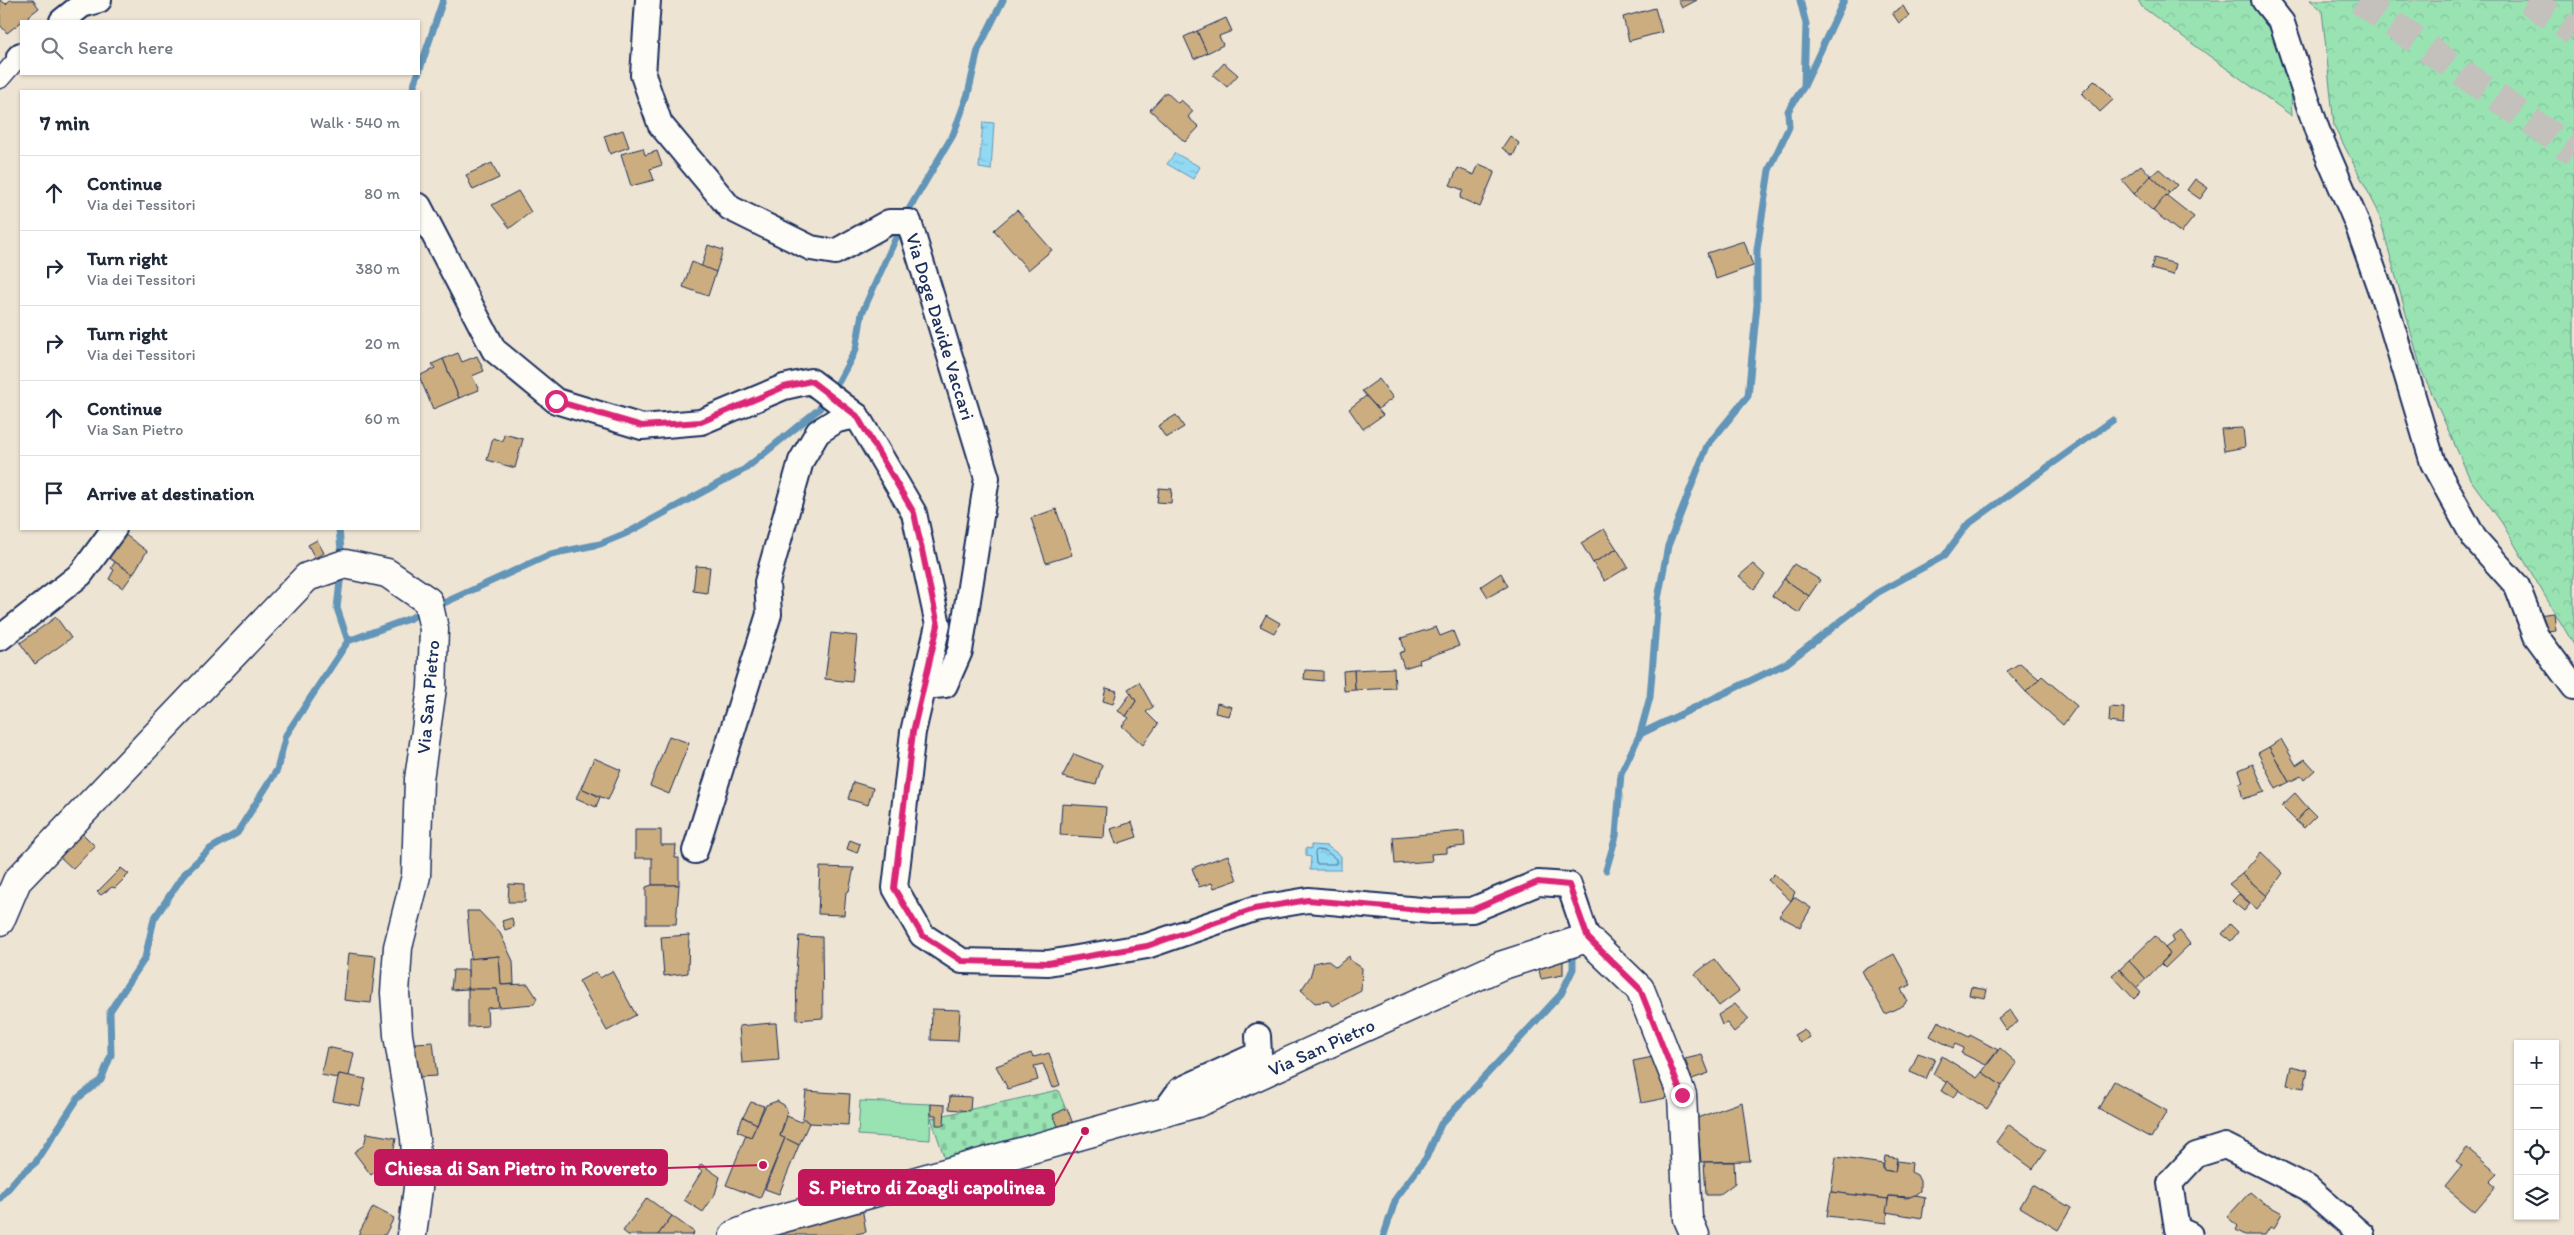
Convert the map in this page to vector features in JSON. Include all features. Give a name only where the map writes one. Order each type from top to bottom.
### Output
[{"type":"street","points":[[63,20],[82,5],[99,0]]},
{"type":"street","name":"Via Doge Davide Vaccari","points":[[648,0],[643,75],[660,124],[730,208],[811,248],[835,252],[889,222],[909,222],[987,478],[960,651],[945,685],[923,687]]},
{"type":"street","points":[[2264,0],[2282,24],[2317,130],[2356,221],[2384,303],[2433,463],[2474,538],[2517,586],[2536,636],[2574,687]]},
{"type":"street","points":[[0,79],[20,56]]},
{"type":"street","points":[[420,208],[494,350],[556,401],[642,426],[701,422],[784,387],[811,381],[857,416],[914,513],[938,625],[913,732],[894,888],[922,935],[962,961],[1048,963],[1138,947],[1254,909],[1308,900],[1432,911],[1472,910],[1538,882],[1569,885],[1588,938],[1640,989],[1682,1095],[1688,1219],[1695,1235]]},
{"type":"street","points":[[696,851],[769,614],[767,582],[801,461],[818,432],[838,420],[857,416]]},
{"type":"street","points":[[0,638],[81,574],[113,530]]},
{"type":"street","name":"Via San Pietro","points":[[0,922],[17,881],[307,577],[345,564],[387,573],[428,602],[434,629],[432,688],[419,779],[416,876],[398,947],[395,993],[398,1035],[416,1146],[418,1188],[412,1235]]},
{"type":"street","name":"Via San Pietro","points":[[734,1235],[767,1222],[1196,1102],[1500,966],[1588,938]]},
{"type":"street","points":[[1164,1112],[1180,1090],[1259,1054],[1258,1036]]},
{"type":"street","points":[[2190,1235],[2177,1229],[2170,1183],[2196,1155],[2225,1146],[2308,1188],[2362,1235]]},
{"type":"green space","points":[[2138,0],[2259,0],[2288,20],[2292,116],[2142,7]]},
{"type":"green space","points":[[2310,0],[2574,0],[2574,645],[2502,523],[2470,479],[2421,369],[2378,211],[2334,126],[2322,10]]},
{"type":"green space","points":[[1058,1090],[1077,1136],[949,1171],[931,1118]]},
{"type":"green space","points":[[860,1101],[931,1104],[930,1140],[858,1135]]},
{"type":"water","points":[[983,122],[994,123],[991,170],[979,168]]},
{"type":"water","points":[[1175,153],[1200,167],[1193,179],[1167,164]]},
{"type":"water","points":[[1311,845],[1327,846],[1341,856],[1341,870],[1310,870],[1311,857],[1306,856],[1306,848],[1311,849]]},
{"type":"building","points":[[0,0],[6,4],[10,0],[33,0],[39,8],[24,20],[20,20],[20,23],[7,33],[0,25]]},
{"type":"building","points":[[1678,0],[1697,0],[1682,8]]},
{"type":"building","points":[[1903,6],[1909,16],[1899,23],[1892,13]]},
{"type":"building","points":[[1655,8],[1662,32],[1629,41],[1623,17]]},
{"type":"building","points":[[1226,18],[1232,31],[1219,36],[1223,45],[1207,53],[1197,31]]},
{"type":"building","points":[[1197,31],[1207,53],[1194,59],[1184,37]]},
{"type":"building","points":[[1224,63],[1238,75],[1227,87],[1213,75]]},
{"type":"building","points":[[2095,80],[2114,99],[2100,112],[2082,93]]},
{"type":"building","points":[[1166,92],[1178,103],[1181,100],[1193,111],[1188,117],[1199,127],[1185,142],[1150,110]]},
{"type":"building","points":[[623,130],[629,147],[610,154],[604,136]]},
{"type":"building","points":[[1510,136],[1519,143],[1513,156],[1502,148]]},
{"type":"building","points":[[643,148],[645,155],[657,151],[662,165],[650,169],[654,180],[631,186],[621,154]]},
{"type":"building","points":[[492,163],[499,178],[473,190],[466,175]]},
{"type":"building","points":[[1479,164],[1495,171],[1480,207],[1460,198],[1463,190],[1450,185],[1458,168],[1474,175]]},
{"type":"building","points":[[2141,165],[2151,176],[2134,194],[2122,180]]},
{"type":"building","points":[[2159,169],[2177,185],[2169,193],[2151,176]]},
{"type":"building","points":[[2151,176],[2169,193],[2153,211],[2134,194]]},
{"type":"building","points":[[2195,179],[2208,188],[2200,199],[2187,190]]},
{"type":"building","points":[[518,191],[531,212],[510,228],[492,205]]},
{"type":"building","points":[[2166,195],[2194,217],[2181,233],[2153,211]]},
{"type":"building","points":[[1017,210],[1052,250],[1028,270],[994,230]]},
{"type":"building","points":[[1744,241],[1753,266],[1716,279],[1707,253]]},
{"type":"building","points":[[708,245],[723,250],[716,272],[701,268]]},
{"type":"building","points":[[2154,258],[2176,264],[2173,275],[2151,269]]},
{"type":"building","points":[[692,262],[716,272],[708,296],[683,287]]},
{"type":"building","points":[[458,353],[462,362],[477,356],[484,371],[472,376],[479,390],[459,398],[443,359]]},
{"type":"building","points":[[443,359],[459,398],[433,409],[420,378],[420,376],[435,368],[432,364]]},
{"type":"building","points":[[1379,379],[1393,398],[1378,409],[1362,391]]},
{"type":"building","points":[[1366,396],[1383,415],[1363,429],[1349,409]]},
{"type":"building","points":[[1176,415],[1184,427],[1166,438],[1158,426]]},
{"type":"building","points":[[2243,428],[2245,447],[2224,451],[2221,429]]},
{"type":"building","points":[[504,434],[523,439],[515,468],[487,460],[493,438],[503,441]]},
{"type":"building","points":[[1159,488],[1172,489],[1171,503],[1157,502]]},
{"type":"building","points":[[1056,509],[1072,555],[1046,563],[1031,518]]},
{"type":"building","points":[[1604,529],[1617,549],[1593,563],[1581,543]]},
{"type":"building","points":[[120,531],[147,551],[133,574],[103,554]]},
{"type":"building","points":[[317,540],[324,553],[315,558],[308,545]]},
{"type":"building","points":[[1617,549],[1628,567],[1605,581],[1593,563]]},
{"type":"building","points":[[115,562],[133,574],[123,588],[109,579],[114,570],[111,568]]},
{"type":"building","points":[[1753,564],[1765,575],[1754,589],[1739,576]]},
{"type":"building","points":[[1794,564],[1820,580],[1809,596],[1784,579]]},
{"type":"building","points":[[696,566],[710,567],[707,593],[693,591]]},
{"type":"building","points":[[1501,573],[1508,586],[1488,597],[1481,586]]},
{"type":"building","points":[[1784,579],[1809,596],[1799,613],[1772,596]]},
{"type":"building","points":[[2554,613],[2556,630],[2539,632],[2537,615]]},
{"type":"building","points":[[1266,615],[1280,623],[1274,633],[1260,626]]},
{"type":"building","points":[[56,617],[71,638],[35,664],[20,643]]},
{"type":"building","points":[[1436,627],[1440,636],[1453,631],[1459,646],[1419,660],[1420,663],[1404,668],[1399,653],[1405,651],[1401,638]]},
{"type":"building","points":[[831,633],[857,636],[852,682],[825,679]]},
{"type":"building","points":[[2020,663],[2039,679],[2026,692],[2007,671]]},
{"type":"building","points":[[1394,668],[1395,688],[1355,690],[1354,670]]},
{"type":"building","points":[[1305,670],[1323,671],[1323,681],[1304,679]]},
{"type":"building","points":[[1354,670],[1355,690],[1344,691],[1343,671]]},
{"type":"building","points":[[2042,676],[2077,706],[2063,725],[2026,692]]},
{"type":"building","points":[[1139,682],[1153,707],[1146,712],[1158,724],[1143,745],[1122,726],[1129,718],[1126,716],[1136,701],[1128,689]]},
{"type":"building","points":[[1106,688],[1117,691],[1113,704],[1103,701]]},
{"type":"building","points":[[1131,693],[1136,701],[1126,716],[1118,711]]},
{"type":"building","points":[[1217,703],[1232,707],[1229,716],[1215,713]]},
{"type":"building","points":[[2110,707],[2124,708],[2123,724],[2109,722]]},
{"type":"building","points":[[669,736],[689,743],[669,794],[650,786]]},
{"type":"building","points":[[2281,739],[2296,765],[2305,759],[2315,770],[2304,780],[2301,776],[2289,782],[2269,747]]},
{"type":"building","points":[[2269,747],[2289,782],[2276,789],[2258,753]]},
{"type":"building","points":[[1074,754],[1102,765],[1096,785],[1062,777]]},
{"type":"building","points":[[594,758],[621,770],[608,800],[581,788]]},
{"type":"building","points":[[2253,764],[2265,792],[2243,799],[2239,783],[2243,782],[2239,770]]},
{"type":"building","points":[[853,782],[873,788],[868,805],[848,799]]},
{"type":"building","points":[[581,788],[600,797],[596,807],[576,798]]},
{"type":"building","points":[[2295,793],[2308,808],[2296,821],[2281,806]]},
{"type":"building","points":[[1062,804],[1106,807],[1104,838],[1060,835]]},
{"type":"building","points":[[2308,808],[2316,816],[2304,828],[2296,821]]},
{"type":"building","points":[[1132,822],[1137,837],[1116,844],[1111,829]]},
{"type":"building","points":[[635,830],[661,830],[661,845],[676,845],[675,858],[679,858],[679,885],[652,885],[652,858],[635,858]]},
{"type":"building","points":[[80,831],[95,846],[73,869],[58,855]]},
{"type":"building","points":[[1464,831],[1465,846],[1447,848],[1447,853],[1431,854],[1432,861],[1395,864],[1393,837]]},
{"type":"building","points":[[850,840],[860,844],[857,853],[847,849]]},
{"type":"building","points":[[2261,852],[2283,873],[2267,896],[2242,874]]},
{"type":"building","points":[[1228,855],[1237,880],[1214,888],[1212,883],[1199,887],[1192,868]]},
{"type":"building","points":[[820,867],[854,868],[849,891],[846,892],[844,915],[818,914]]},
{"type":"building","points":[[121,868],[129,874],[115,888],[112,887],[101,895],[97,892]]},
{"type":"building","points":[[1774,874],[1795,892],[1791,901],[1768,880]]},
{"type":"building","points":[[2242,874],[2267,896],[2257,909],[2229,884]]},
{"type":"building","points":[[509,884],[525,885],[525,902],[508,902]]},
{"type":"building","points":[[652,885],[679,885],[676,924],[646,924],[646,887]]},
{"type":"building","points":[[2239,894],[2250,904],[2244,911],[2232,901]]},
{"type":"building","points":[[1794,897],[1811,908],[1800,927],[1779,916]]},
{"type":"building","points":[[467,911],[479,911],[500,933],[513,961],[514,984],[501,985],[499,956],[471,959]]},
{"type":"building","points":[[512,918],[514,927],[505,930],[502,921]]},
{"type":"building","points":[[2230,924],[2238,932],[2231,941],[2222,934]]},
{"type":"building","points":[[2180,931],[2190,944],[2165,968],[2161,964],[2170,954],[2165,948],[2174,941],[2172,937]]},
{"type":"building","points":[[689,935],[688,973],[664,976],[661,937]]},
{"type":"building","points":[[799,936],[822,937],[823,1018],[797,1020],[796,972]]},
{"type":"building","points":[[2155,936],[2170,954],[2146,979],[2129,961]]},
{"type":"building","points":[[349,953],[376,956],[371,1003],[344,1000]]},
{"type":"building","points":[[1563,954],[1563,975],[1541,979],[1537,960]]},
{"type":"building","points":[[1894,954],[1911,985],[1901,989],[1907,1000],[1904,1005],[1885,1014],[1862,971]]},
{"type":"building","points":[[499,956],[501,985],[528,984],[537,998],[534,1004],[499,1007],[497,989],[468,989],[468,959]]},
{"type":"building","points":[[1349,956],[1350,960],[1362,968],[1361,991],[1333,1006],[1328,1001],[1315,1003],[1301,990],[1310,977],[1314,963],[1327,960],[1336,967]]},
{"type":"building","points":[[1714,959],[1739,991],[1719,1006],[1695,974]]},
{"type":"building","points":[[2129,961],[2146,979],[2136,988],[2119,970]]},
{"type":"building","points":[[2119,969],[2141,992],[2134,999],[2112,975]]},
{"type":"building","points":[[453,970],[468,970],[468,989],[451,990]]},
{"type":"building","points":[[612,971],[636,1015],[607,1031],[579,981],[596,972],[600,978]]},
{"type":"building","points":[[1971,987],[1987,990],[1985,998],[1969,995]]},
{"type":"building","points":[[468,989],[497,989],[499,1007],[487,1008],[488,1026],[468,1027]]},
{"type":"building","points":[[1735,1004],[1749,1019],[1734,1032],[1727,1023],[1722,1025],[1718,1015]]},
{"type":"building","points":[[932,1009],[960,1010],[958,1041],[931,1040]]},
{"type":"building","points":[[2010,1010],[2018,1022],[2006,1030],[1998,1018]]},
{"type":"building","points":[[1938,1021],[1998,1050],[1986,1065],[1961,1053],[1964,1048],[1955,1044],[1953,1048],[1930,1036]]},
{"type":"building","points":[[776,1023],[779,1060],[742,1063],[739,1026]]},
{"type":"building","points":[[1804,1029],[1810,1037],[1800,1043],[1794,1035]]},
{"type":"building","points":[[433,1042],[437,1076],[419,1077],[415,1043]]},
{"type":"building","points":[[327,1047],[354,1053],[349,1076],[339,1074],[337,1078],[321,1075]]},
{"type":"building","points":[[2000,1048],[2017,1063],[2002,1086],[1982,1072]]},
{"type":"building","points":[[1031,1053],[1034,1057],[1049,1053],[1060,1085],[1052,1088],[1043,1064],[1034,1066],[1038,1080],[1008,1089],[996,1066]]},
{"type":"building","points":[[1918,1053],[1935,1059],[1926,1079],[1910,1072]]},
{"type":"building","points":[[1702,1055],[1709,1073],[1692,1079],[1685,1059]]},
{"type":"building","points":[[1658,1056],[1666,1098],[1641,1103],[1633,1061]]},
{"type":"building","points":[[1942,1056],[1977,1078],[1982,1072],[2002,1086],[1987,1109],[1933,1074]]},
{"type":"building","points":[[2291,1066],[2308,1070],[2304,1088],[2287,1085]]},
{"type":"building","points":[[339,1074],[366,1079],[360,1106],[333,1101]]},
{"type":"building","points":[[1947,1081],[1959,1090],[1953,1097],[1941,1091]]},
{"type":"building","points":[[2114,1081],[2167,1111],[2151,1138],[2098,1109]]},
{"type":"building","points":[[806,1091],[850,1094],[848,1125],[809,1123],[803,1118]]},
{"type":"building","points":[[950,1096],[971,1097],[970,1111],[949,1109]]},
{"type":"building","points":[[777,1101],[784,1105],[787,1112],[780,1136],[785,1138],[760,1198],[726,1185],[746,1135],[751,1137],[766,1105]]},
{"type":"building","points":[[751,1102],[764,1106],[757,1124],[743,1117]]},
{"type":"building","points":[[1742,1102],[1750,1161],[1701,1162],[1697,1118]]},
{"type":"building","points":[[931,1104],[945,1105],[944,1125],[936,1125],[936,1115],[931,1115]]},
{"type":"building","points":[[1067,1108],[1073,1124],[1060,1130],[1053,1115]]},
{"type":"building","points":[[787,1116],[801,1122],[803,1118],[809,1123],[799,1145],[780,1136]]},
{"type":"building","points":[[743,1117],[757,1124],[751,1137],[737,1131]]},
{"type":"building","points":[[2009,1124],[2046,1150],[2033,1169],[1996,1142]]},
{"type":"building","points":[[367,1133],[396,1138],[392,1159],[371,1175],[354,1152],[364,1145]]},
{"type":"building","points":[[785,1138],[799,1145],[779,1194],[765,1189]]},
{"type":"building","points":[[2467,1148],[2498,1174],[2490,1182],[2496,1187],[2475,1212],[2445,1187],[2462,1166],[2456,1161]]},
{"type":"building","points":[[1885,1156],[1897,1158],[1895,1172],[1883,1170]]},
{"type":"building","points":[[1836,1157],[1883,1164],[1883,1170],[1895,1172],[1897,1161],[1912,1163],[1911,1172],[1917,1175],[1920,1181],[1920,1191],[1912,1197],[1889,1196],[1888,1199],[1831,1192]]},
{"type":"building","points":[[1704,1162],[1734,1162],[1735,1183],[1719,1195],[1706,1195]]},
{"type":"building","points":[[701,1164],[720,1177],[715,1194],[703,1212],[684,1200],[702,1171],[698,1169]]},
{"type":"building","points":[[2033,1185],[2071,1208],[2058,1230],[2020,1207]]},
{"type":"building","points":[[1831,1192],[1888,1199],[1887,1223],[1827,1216]]},
{"type":"building","points":[[2250,1192],[2262,1202],[2282,1213],[2274,1229],[2270,1227],[2265,1235],[2245,1235],[2236,1230],[2238,1226],[2227,1217]]},
{"type":"building","points":[[1915,1195],[1925,1197],[1922,1218],[1886,1212],[1889,1196],[1907,1198]]},
{"type":"building","points":[[647,1198],[672,1216],[658,1235],[628,1235],[623,1231]]},
{"type":"building","points":[[373,1207],[394,1218],[385,1235],[358,1235]]},
{"type":"building","points":[[862,1207],[866,1232],[850,1235],[771,1235]]},
{"type":"building","points":[[672,1216],[694,1232],[693,1235],[658,1235]]},
{"type":"waterway","points":[[420,69],[443,0]]},
{"type":"waterway","points":[[435,607],[551,554],[600,544],[629,532],[745,469],[819,409],[839,381],[856,349],[862,313],[908,211],[953,135],[968,94],[978,50],[1003,0]]},
{"type":"waterway","points":[[1606,870],[1616,836],[1621,773],[1640,734],[1650,697],[1658,599],[1668,546],[1707,446],[1748,396],[1757,305],[1757,250],[1769,170],[1789,127],[1788,111],[1804,86],[1806,24],[1800,0]]},
{"type":"waterway","points":[[1805,84],[1844,0]]},
{"type":"waterway","points":[[412,90],[418,75]]},
{"type":"waterway","points":[[1640,734],[1787,663],[1877,593],[1944,556],[1967,525],[2113,420]]},
{"type":"waterway","points":[[339,530],[342,560]]},
{"type":"waterway","points":[[341,573],[337,608],[348,641]]},
{"type":"waterway","points":[[0,1198],[18,1177],[36,1162],[78,1098],[101,1080],[111,1055],[110,1011],[145,958],[154,919],[184,874],[210,849],[237,833],[277,770],[286,735],[348,641],[411,618],[424,610]]},
{"type":"waterway","points":[[1384,1235],[1396,1198],[1426,1158],[1441,1124],[1561,994],[1573,969],[1573,958]]},
{"type":"tunnel","points":[[2359,0],[2574,152]]},
{"type":"tunnel","points":[[2528,0],[2574,32]]},
{"type":"place","name":"S. Pietro di Zoagli capolinea","points":[[1085,1131]]},
{"type":"place","name":"Chiesa di San Pietro in Rovereto","points":[[763,1165]]},
{"type":"route","points":[[556,401],[642,426],[701,422],[784,387],[811,381],[857,416],[914,513],[938,625],[913,732],[894,888],[922,935],[962,961],[1048,963],[1147,946],[1254,909],[1308,900],[1432,911],[1472,910],[1538,882],[1569,885],[1588,938],[1640,989],[1682,1095]]}]
